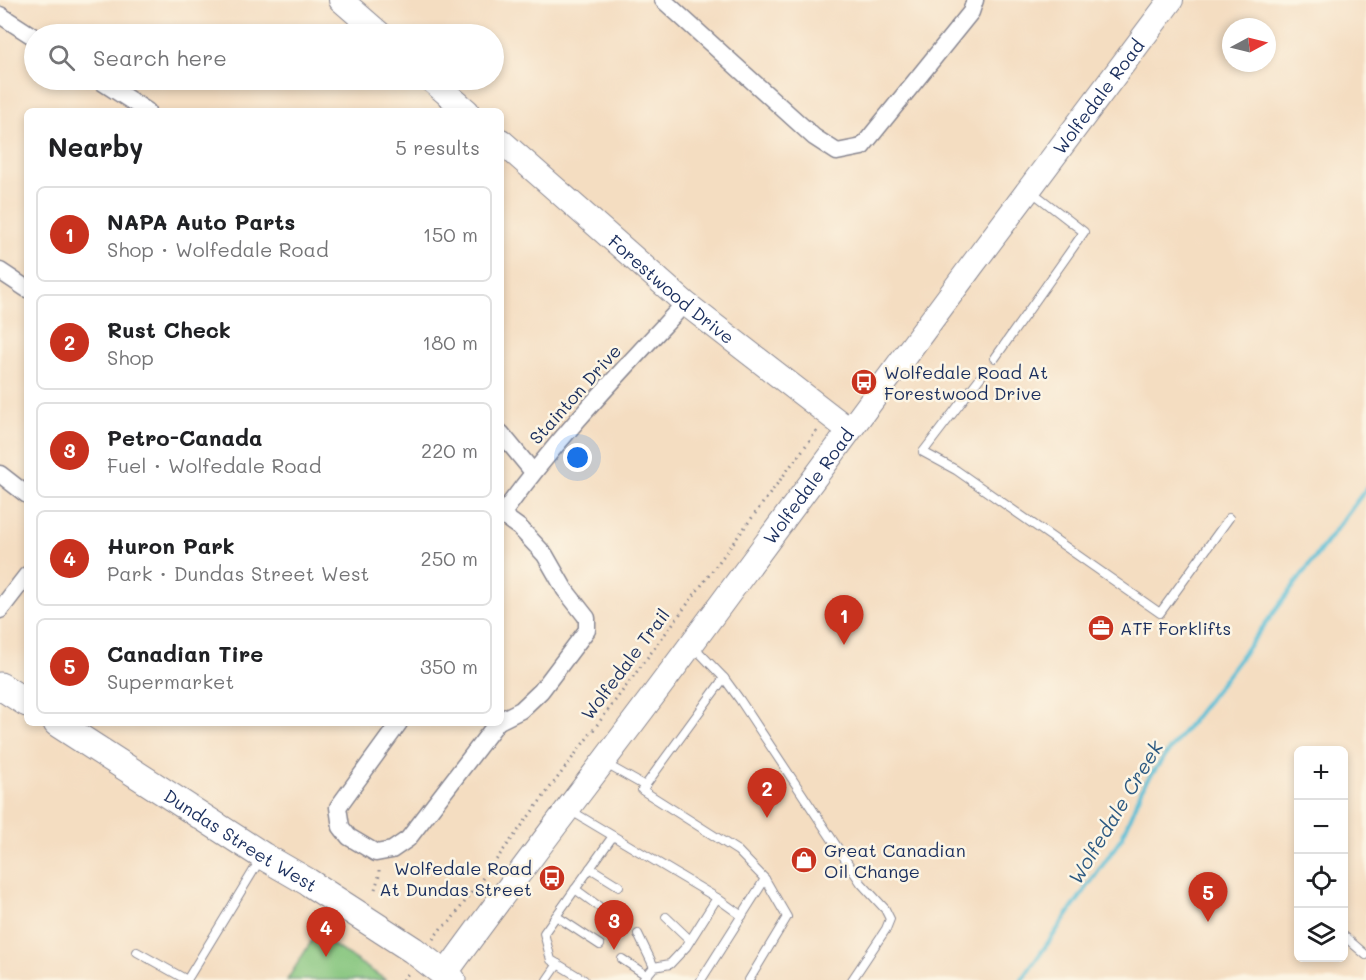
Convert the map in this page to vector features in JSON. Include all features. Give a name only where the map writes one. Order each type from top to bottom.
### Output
[{"type":"main road","points":[[0,686],[24,702]]},
{"type":"main road","name":"Dundas Street West","points":[[62,726],[262,856],[308,882],[413,950],[446,978]]},
{"type":"street","points":[[663,0],[814,136],[837,152],[862,147],[971,12],[975,0]]},
{"type":"street","name":"Wolfedale Road","points":[[446,978],[602,761],[691,645],[1028,189],[1171,0]]},
{"type":"street","points":[[344,1],[369,24]]},
{"type":"street","points":[[0,15],[24,31]]},
{"type":"street","points":[[114,90],[142,108]]},
{"type":"street","points":[[443,90],[464,108]]},
{"type":"street","name":"Forestwood Drive","points":[[504,144],[685,303],[849,430]]},
{"type":"street","points":[[0,271],[24,286]]},
{"type":"street","name":"Stainton Drive","points":[[504,512],[580,415],[685,303]]},
{"type":"street","points":[[504,437],[533,472]]},
{"type":"street","points":[[0,474],[24,493]]},
{"type":"street","points":[[504,518],[520,528],[545,555],[565,591],[587,618],[587,630],[542,691],[521,710],[504,718]]},
{"type":"street","points":[[0,610],[24,579]]},
{"type":"street","points":[[397,726],[338,807],[340,827],[349,837],[376,853],[392,850],[408,839],[495,726]]},
{"type":"lane","points":[[995,358],[1084,232],[1028,189]]},
{"type":"lane","points":[[982,375],[923,452],[956,470],[1160,613],[1229,518]]},
{"type":"lane","points":[[691,645],[724,678],[861,883],[885,909],[890,919],[886,929],[852,980]]},
{"type":"lane","points":[[724,678],[642,790],[738,850],[765,879],[787,917],[753,979]]},
{"type":"lane","points":[[602,761],[645,786]]},
{"type":"lane","points":[[568,809],[717,898],[741,916]]},
{"type":"lane","points":[[584,980],[552,960],[544,933],[613,836]]},
{"type":"lane","points":[[136,952],[187,980],[262,856]]},
{"type":"lane","points":[[590,868],[619,886]]},
{"type":"lane","points":[[701,980],[765,879]]},
{"type":"lane","points":[[575,889],[616,919]]},
{"type":"lane","points":[[622,959],[645,978],[654,967],[670,964],[690,940],[717,898]]},
{"type":"lane","points":[[556,916],[600,945]]},
{"type":"lane","points":[[666,917],[690,940]]},
{"type":"lane","points":[[638,934],[654,967]]},
{"type":"lane","points":[[1348,940],[1366,956]]},
{"type":"lane","points":[[547,980],[558,964]]},
{"type":"path","name":"Wolfedale Trail","points":[[442,927],[449,923],[830,415]]},
{"type":"path","points":[[375,889],[380,876],[379,852]]},
{"type":"green space","points":[[316,934],[386,980],[287,980]]},
{"type":"waterway","name":"Wolfedale Creek","points":[[1022,980],[1122,837],[1144,785],[1366,489]]},
{"type":"place","name":"Wolfedale Road At Forestwood Drive","points":[[864,382]]},
{"type":"place","name":"ATF Forklifts","points":[[1101,628]]},
{"type":"place","name":"NAPA Auto Parts","points":[[844,645]]},
{"type":"place","name":"Rust Check","points":[[767,818]]},
{"type":"place","name":"Great Canadian Oil Change","points":[[804,860]]},
{"type":"place","name":"Wolfedale Road At Dundas Street","points":[[552,878]]},
{"type":"place","name":"Canadian Tire","points":[[1208,922]]},
{"type":"place","name":"Petro-Canada","points":[[614,950]]},
{"type":"place","name":"Huron Park","points":[[326,957]]}]
